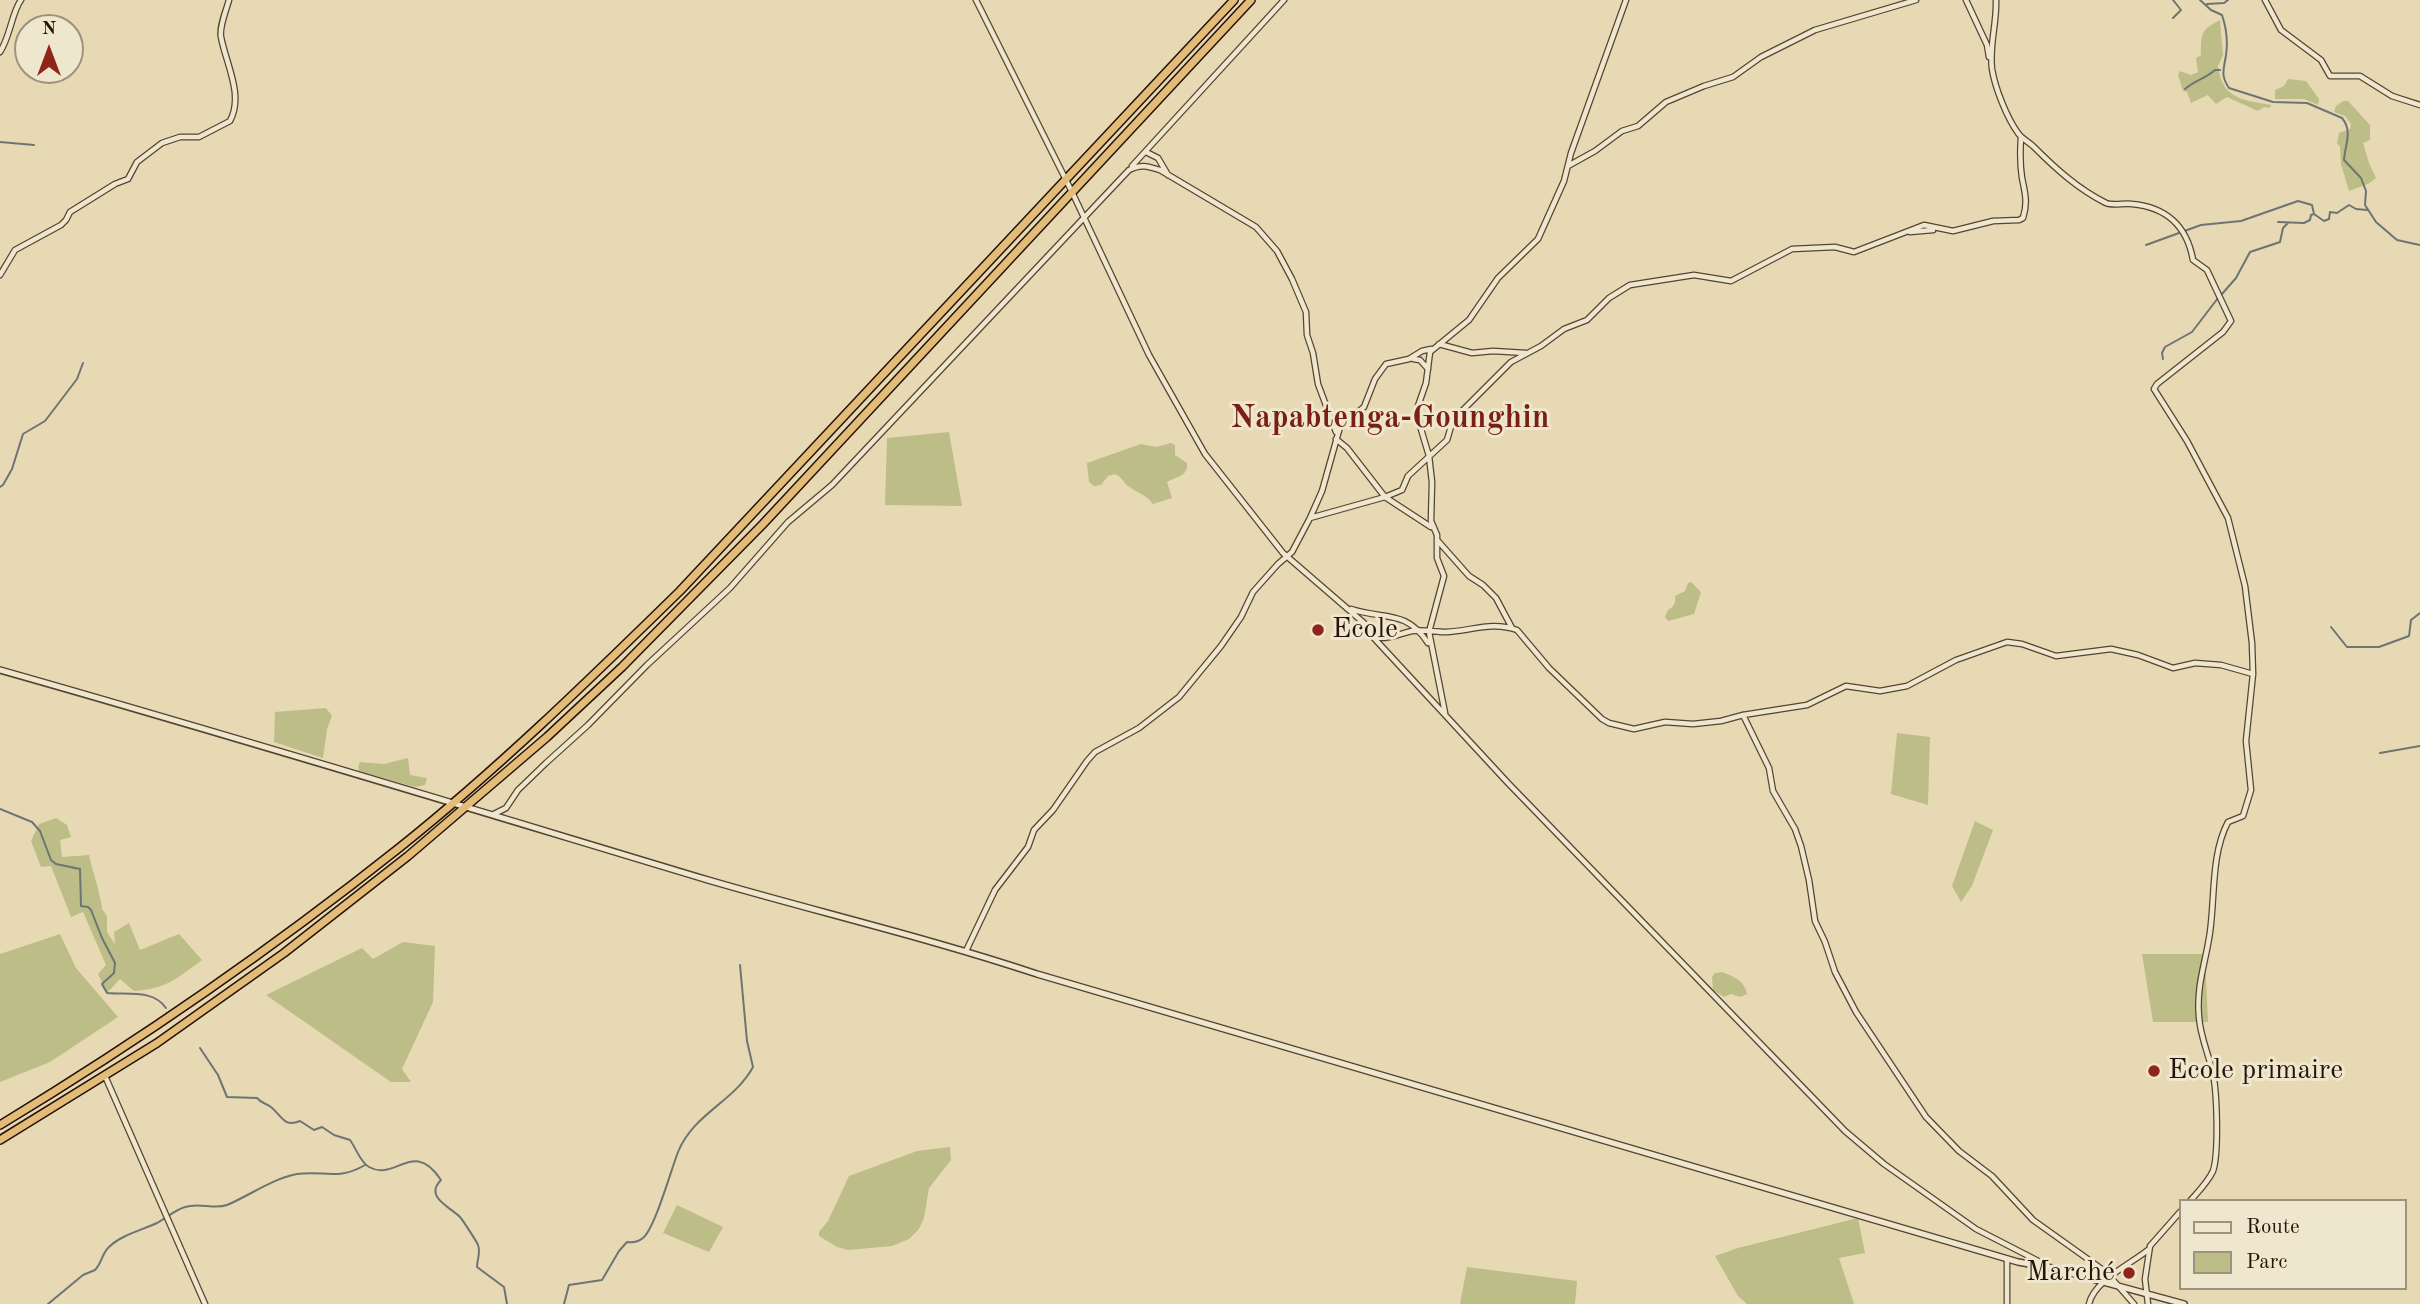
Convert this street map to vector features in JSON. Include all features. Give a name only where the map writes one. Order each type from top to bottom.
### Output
[{"type":"highway","points":[[0,1125],[77,1079],[278,942],[453,802],[597,672],[680,592],[1234,0]]},
{"type":"highway","points":[[0,1140],[174,1031],[284,953],[468,806],[622,667],[754,534],[1251,0]]},
{"type":"street","points":[[0,52],[21,0]]},
{"type":"street","points":[[0,275],[15,250],[61,225],[78,206],[128,179],[137,162],[162,143],[180,137],[199,137],[230,121],[236,104],[229,60],[220,34],[229,0]]},
{"type":"street","points":[[976,0],[1072,192],[1149,355],[1205,454],[1256,521],[1288,557],[1364,623],[1373,637],[1445,714],[1845,1131],[1884,1164],[1976,1229],[2052,1268]]},
{"type":"street","points":[[494,814],[506,808],[518,790],[588,725],[646,665],[730,588],[788,522],[832,485],[1146,152],[1284,0]]},
{"type":"street","points":[[1409,359],[1422,351],[1432,349],[1469,320],[1498,278],[1538,239],[1564,181],[1626,0]]},
{"type":"street","points":[[1568,167],[1622,131],[1638,126],[1666,102],[1732,77],[1760,57],[1815,30],[1916,0]]},
{"type":"street","points":[[1966,0],[1987,45],[1992,71],[2008,116],[2021,137],[2058,172],[2108,204],[2149,206],[2171,218],[2185,232],[2195,263],[2207,270],[2231,321],[2223,332],[2157,384],[2154,390],[2187,440],[2230,524],[2245,586],[2252,643],[2253,674],[2246,741],[2251,790],[2243,816],[2228,821],[2224,829],[2219,850],[2210,932],[2199,982],[2199,1020],[2217,1105],[2215,1161],[2207,1181],[2192,1199]]},
{"type":"street","points":[[1992,71],[1991,47],[1996,30],[1996,0]]},
{"type":"street","points":[[2265,0],[2281,30],[2320,60],[2330,76],[2360,76],[2392,96],[2420,106]]},
{"type":"street","points":[[1310,518],[1402,490],[1408,476],[1447,440],[1452,423],[1458,415],[1511,362],[1541,346],[1564,329],[1587,320],[1609,298],[1630,285],[1695,275],[1731,281],[1792,249],[1835,247],[1854,253],[1924,225],[1952,230],[2023,218],[2027,208],[2027,195],[2022,178],[2021,137]]},
{"type":"street","points":[[1146,152],[1158,158],[1168,176]]},
{"type":"street","points":[[1129,170],[1145,165],[1256,227],[1280,256],[1306,312],[1307,335],[1314,353],[1318,384],[1336,435],[1385,497],[1433,528]]},
{"type":"street","points":[[1439,344],[1472,353],[1527,353]]},
{"type":"street","points":[[1432,349],[1418,406],[1418,419],[1429,456],[1433,528],[1438,540],[1469,576],[1496,598],[1512,628]]},
{"type":"street","points":[[966,951],[995,891],[1028,847],[1034,830],[1053,810],[1087,761],[1095,752],[1139,728],[1179,697],[1221,646],[1241,617],[1253,592],[1292,552],[1322,491],[1336,435],[1364,407],[1382,368],[1390,363],[1409,359],[1420,360],[1428,370]]},
{"type":"street","points":[[1438,540],[1437,558],[1444,576],[1429,631],[1445,714]]},
{"type":"street","points":[[1350,609],[1407,621],[1420,631],[1431,646]]},
{"type":"street","points":[[1373,637],[1392,638],[1420,631],[1449,632],[1493,625],[1512,628],[1517,630],[1563,683],[1609,723],[1634,729],[1665,722],[1721,722],[1744,715],[1807,705],[1846,686],[1880,691],[1907,687],[1969,655],[2007,642],[2022,644],[2056,656],[2111,649],[2138,655],[2173,668],[2194,663],[2221,665],[2253,674]]},
{"type":"street","points":[[0,670],[208,729],[752,892],[966,951],[2007,1259],[2052,1268],[2184,1304]]},
{"type":"street","points":[[1744,715],[1769,768],[1773,791],[1795,829],[1809,880],[1815,920],[1835,972],[1856,1012],[1926,1117],[1959,1151],[1992,1176],[2033,1220],[2111,1277],[2134,1304]]},
{"type":"street","points":[[105,1076],[205,1304]]},
{"type":"street","points":[[2148,1304],[2145,1279],[2150,1246],[2178,1214]]},
{"type":"street","points":[[2089,1304],[2101,1281],[2149,1250]]},
{"type":"street","points":[[2007,1259],[2007,1304]]},
{"type":"green space","points":[[2220,20],[2223,55],[2218,66],[2224,85],[2236,96],[2271,105],[2270,108],[2264,107],[2258,111],[2227,97],[2216,104],[2208,95],[2191,103],[2187,92],[2183,91],[2178,75],[2180,71],[2191,75],[2198,72],[2196,58],[2201,55],[2203,33]]},
{"type":"green space","points":[[2288,79],[2306,81],[2319,99],[2318,105],[2304,99],[2275,99],[2275,90],[2284,86]]},
{"type":"green space","points":[[2348,101],[2370,125],[2370,140],[2363,143],[2376,178],[2349,191],[2341,164],[2340,146],[2337,144],[2339,133],[2350,129],[2351,124],[2345,116],[2334,112],[2336,106]]},
{"type":"green space","points":[[949,432],[962,506],[885,505],[887,438]]},
{"type":"green space","points":[[1171,443],[1175,445],[1175,455],[1187,463],[1184,474],[1167,482],[1172,498],[1153,504],[1115,474],[1108,476],[1101,485],[1094,486],[1089,482],[1087,463],[1141,444],[1156,447]]},
{"type":"green space","points":[[1691,582],[1701,592],[1694,614],[1668,621],[1665,617],[1674,604],[1675,596],[1685,591]]},
{"type":"green space","points":[[326,708],[332,716],[327,729],[323,758],[274,742],[275,712]]},
{"type":"green space","points":[[1897,733],[1930,737],[1928,805],[1891,794]]},
{"type":"green space","points":[[408,758],[410,775],[427,778],[425,785],[415,787],[359,771],[358,767],[360,762],[384,764]]},
{"type":"green space","points":[[56,818],[67,825],[71,837],[60,840],[62,857],[89,855],[102,909],[107,916],[107,932],[115,944],[114,932],[129,923],[140,950],[179,934],[202,960],[163,985],[134,991],[120,979],[107,993],[98,974],[106,965],[83,912],[71,917],[51,866],[41,867],[31,841],[39,824]]},
{"type":"green space","points":[[1975,821],[1993,830],[1972,886],[1961,902],[1952,886]]},
{"type":"green space","points":[[60,934],[76,968],[118,1017],[50,1062],[0,1082],[0,954]]},
{"type":"green space","points":[[403,942],[435,946],[433,1002],[402,1069],[411,1082],[391,1082],[266,995],[362,948],[373,959]]},
{"type":"green space","points":[[2142,954],[2205,954],[2208,1022],[2153,1022]]},
{"type":"green space","points":[[1722,972],[1741,982],[1747,994],[1724,997],[1713,990],[1712,977],[1715,973]]},
{"type":"green space","points":[[950,1147],[951,1160],[929,1188],[924,1218],[919,1229],[909,1239],[892,1246],[848,1250],[819,1236],[849,1176],[917,1151]]},
{"type":"green space","points":[[677,1205],[723,1227],[709,1252],[663,1233]]},
{"type":"green space","points":[[1858,1218],[1865,1253],[1839,1258],[1854,1304],[1747,1304],[1738,1296],[1715,1256],[1738,1248]]},
{"type":"green space","points":[[1467,1267],[1577,1281],[1575,1304],[1460,1304]]},
{"type":"waterway","points":[[2173,0],[2181,10],[2173,18]]},
{"type":"waterway","points":[[2200,0],[2222,15],[2227,40],[2224,76],[2229,88],[2273,102],[2307,103],[2342,118],[2348,133],[2344,160],[2361,178],[2366,191],[2365,205],[2376,222],[2397,240],[2420,245]]},
{"type":"waterway","points":[[2207,4],[2224,3],[2228,0]]},
{"type":"waterway","points":[[2185,89],[2215,70],[2220,70]]},
{"type":"waterway","points":[[0,142],[34,145]]},
{"type":"waterway","points":[[2146,245],[2201,225],[2241,221],[2298,201],[2312,205],[2314,214],[2324,221],[2329,219],[2330,212],[2337,213],[2349,205],[2367,210]]},
{"type":"waterway","points":[[2278,222],[2304,223],[2314,214]]},
{"type":"waterway","points":[[2222,294],[2236,278],[2250,252],[2280,242],[2283,228],[2288,223]]},
{"type":"waterway","points":[[2163,359],[2165,347],[2192,332],[2218,298]]},
{"type":"waterway","points":[[0,487],[12,469],[23,434],[45,421],[77,379],[83,363]]},
{"type":"waterway","points":[[2331,627],[2347,647],[2379,647],[2409,636],[2411,620],[2420,613]]},
{"type":"waterway","points":[[2380,753],[2420,746]]},
{"type":"waterway","points":[[0,809],[32,822],[40,831],[51,860],[56,864],[80,869],[81,906],[91,910],[115,963],[114,973],[102,984],[107,993],[147,995],[161,1002],[166,1008]]},
{"type":"waterway","points":[[564,1304],[569,1285],[602,1280],[627,1242],[639,1240],[648,1232],[685,1139],[704,1117],[736,1090],[753,1067],[747,1041],[740,965]]},
{"type":"waterway","points":[[200,1048],[218,1075],[227,1097],[257,1098],[287,1122],[300,1121],[314,1130],[322,1127],[334,1135],[350,1140],[369,1167],[388,1169],[413,1161],[422,1162],[431,1168],[441,1180],[435,1192],[437,1197],[460,1217],[479,1248],[477,1267],[504,1287],[507,1304]]},
{"type":"waterway","points":[[48,1304],[83,1275],[95,1270],[107,1249],[114,1243],[157,1223],[181,1208],[227,1205],[288,1176],[347,1173],[365,1165]]},
{"type":"place","name":"Ecole","points":[[1318,630]]},
{"type":"place","name":"Ecole primaire","points":[[2154,1071]]},
{"type":"place","name":"Marché","points":[[2129,1273]]},
{"type":"district","name":"Napabtenga-Gounghin","points":[[1390,419]]}]
